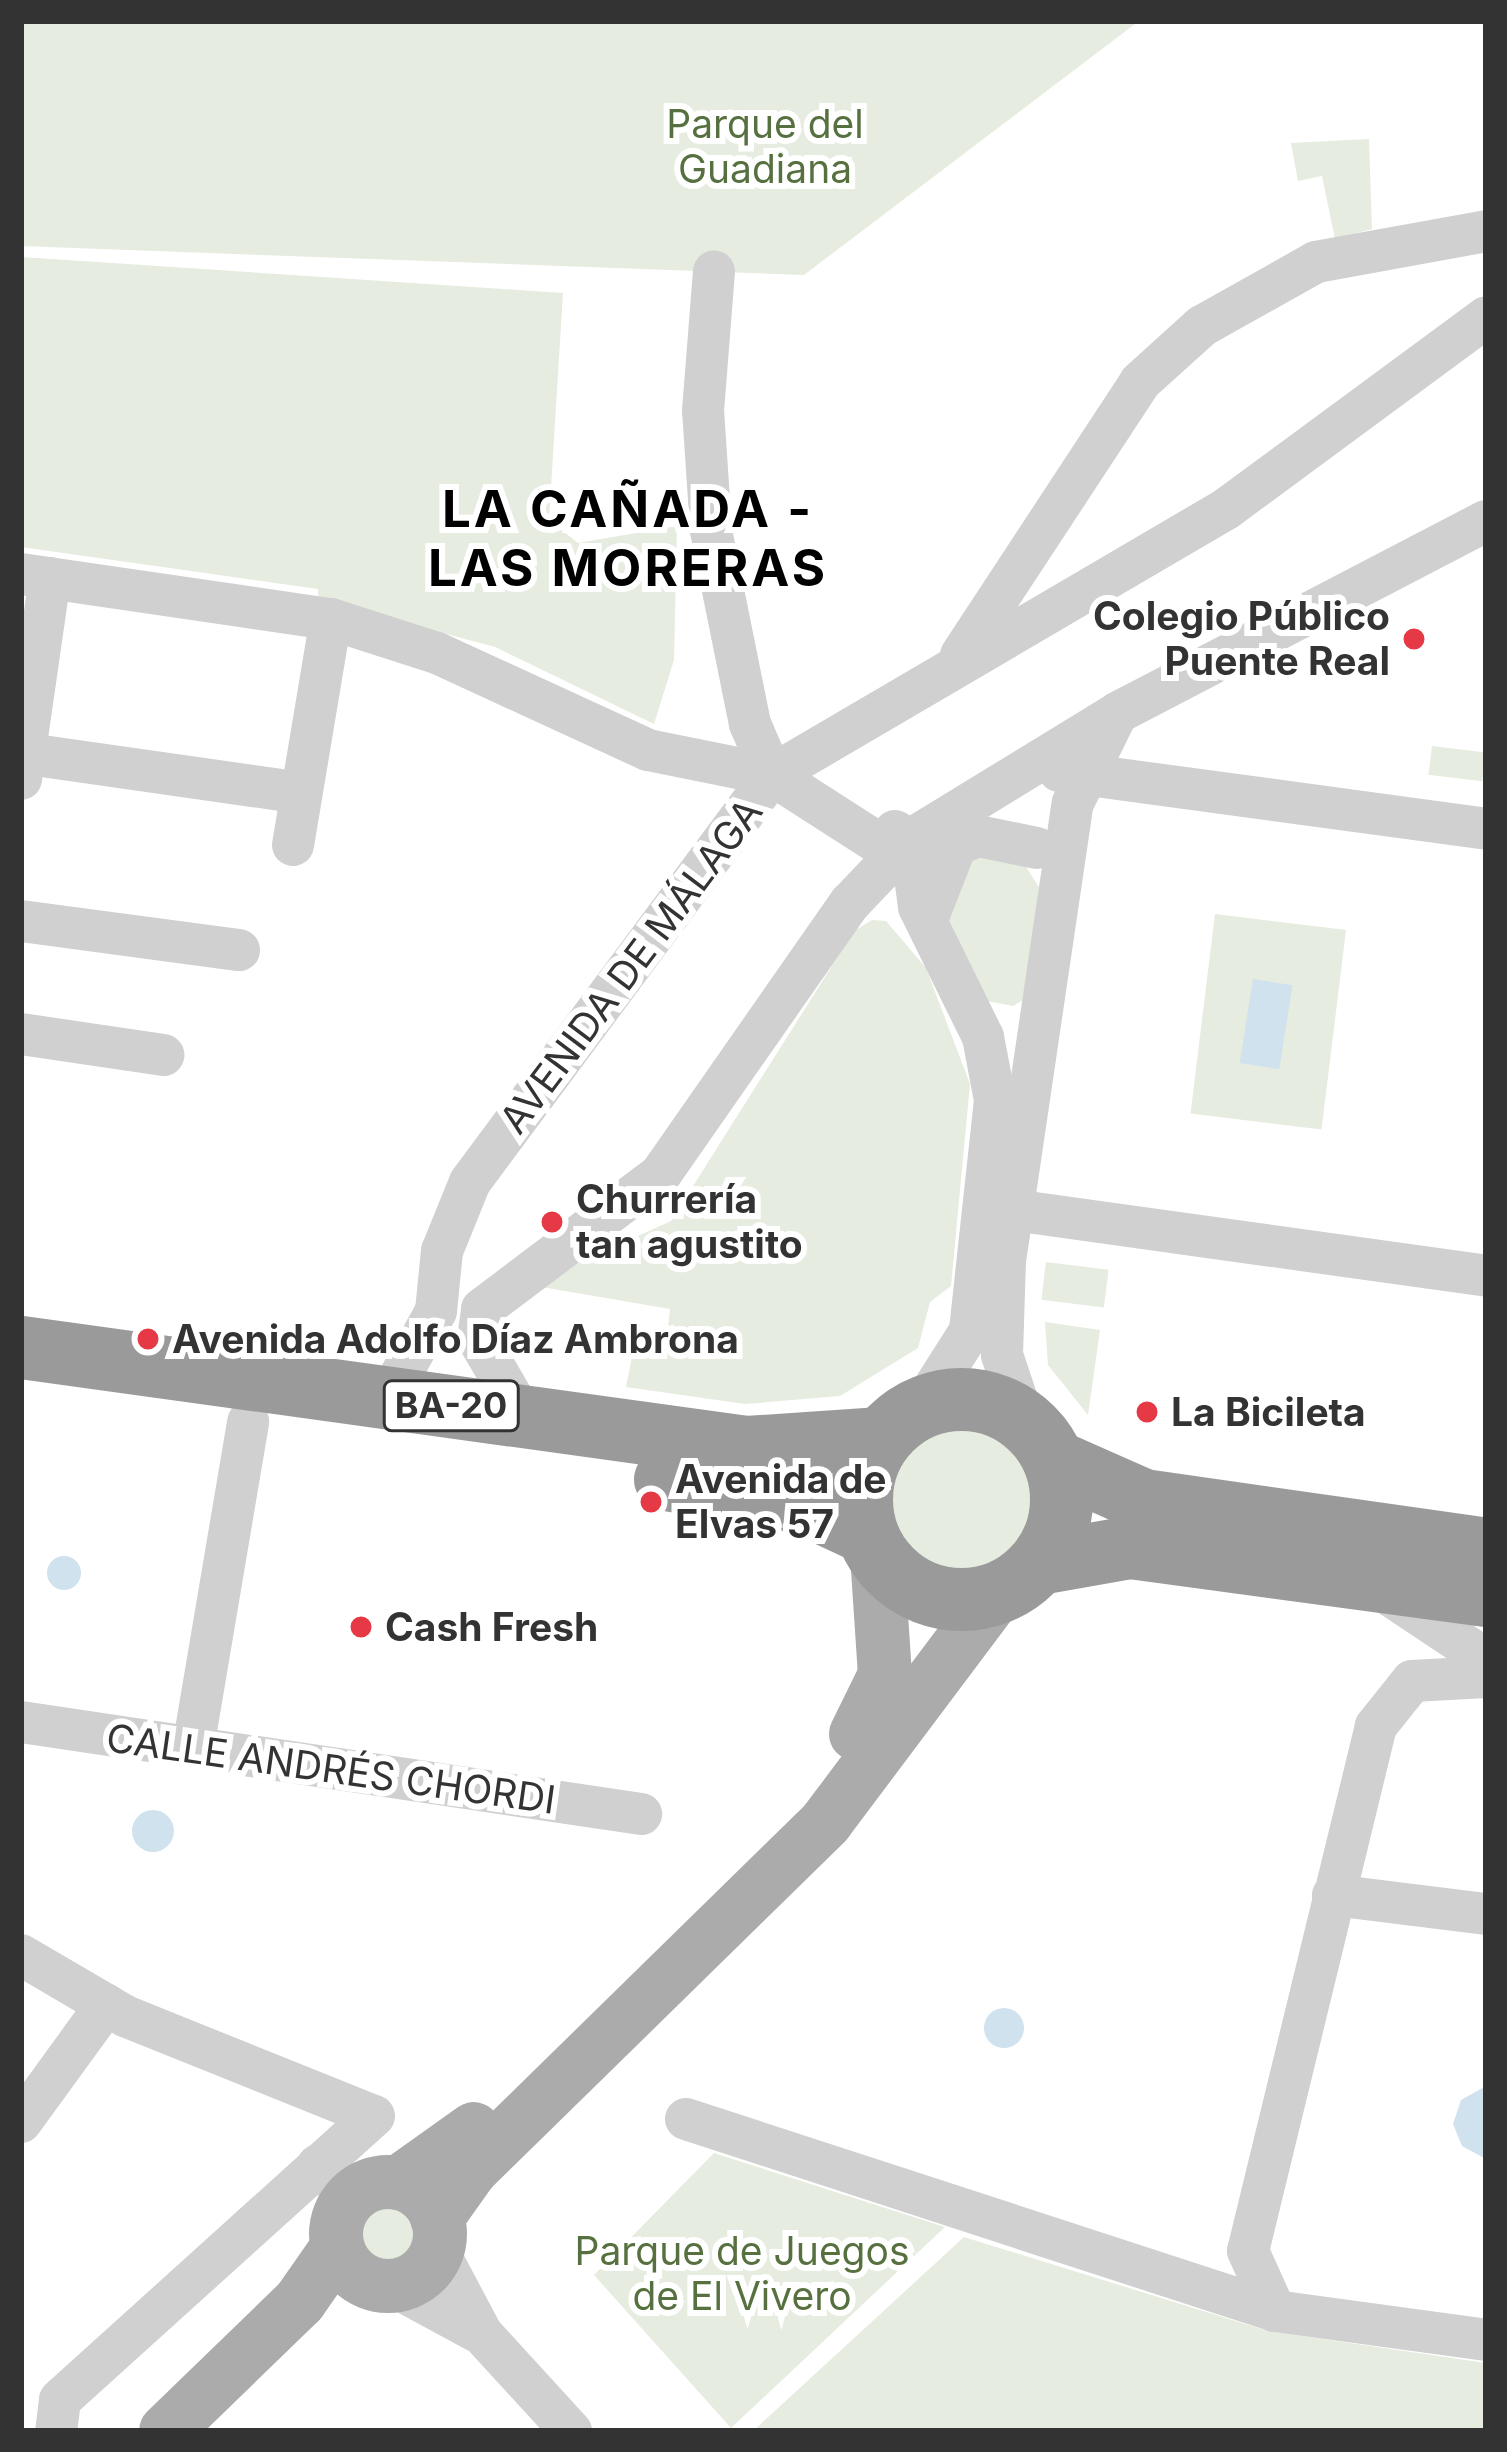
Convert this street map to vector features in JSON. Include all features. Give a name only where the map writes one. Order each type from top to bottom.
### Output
[{"type":"highway","name":"BA-20","points":[[21,1347],[746,1447],[998,1405],[1040,1441],[1143,1500],[1486,1549]]},
{"type":"highway","name":"BA-20","points":[[21,1391],[736,1489],[871,1544],[933,1596],[1130,1547],[1486,1595]]},
{"type":"highway","points":[[871,1544],[866,1464],[902,1421]]},
{"type":"highway","points":[[1019,1578],[1058,1528],[1040,1441]]},
{"type":"main road","points":[[166,2431],[381,2229],[453,2150],[828,1775],[885,1675],[871,1544]]},
{"type":"main road","points":[[204,2431],[320,2318],[381,2229],[471,2170],[826,1822],[1019,1578]]},
{"type":"street","points":[[961,655],[1140,382],[1202,326],[1316,262],[1486,231]]},
{"type":"street","name":"AVENIDA DE MÁLAGA","points":[[388,1398],[434,1312],[442,1251],[470,1182],[779,771],[750,724],[711,530],[703,411],[714,271]]},
{"type":"street","points":[[779,771],[961,655],[1226,509],[1486,317]]},
{"type":"street","points":[[480,1324],[660,1175],[850,902],[903,847],[1022,766],[1486,521]]},
{"type":"street","points":[[302,794],[22,762],[35,576],[331,619],[437,652],[648,750],[779,771],[903,847],[927,922],[976,1022],[995,1100],[970,1331],[902,1421]]},
{"type":"street","points":[[292,845],[331,619]]},
{"type":"street","points":[[1040,1441],[1002,1355],[1013,1210],[1059,889],[1086,774],[1117,713]]},
{"type":"street","points":[[1022,766],[1486,829]]},
{"type":"street","points":[[957,807],[1018,826],[1037,848],[1059,889]]},
{"type":"street","points":[[927,922],[956,845],[979,836],[1037,848]]},
{"type":"street","points":[[850,902],[927,922]]},
{"type":"street","points":[[21,921],[238,950]]},
{"type":"street","points":[[976,1022],[1044,1016]]},
{"type":"street","points":[[21,1034],[163,1055]]},
{"type":"street","points":[[1013,1210],[1486,1276]]},
{"type":"street","points":[[434,1312],[480,1324]]},
{"type":"street","points":[[480,1324],[523,1416]]},
{"type":"street","points":[[193,1748],[248,1422]]},
{"type":"street","points":[[1366,1579],[1486,1659]]},
{"type":"street","points":[[1290,2313],[1248,2251],[1385,1707],[1429,1676],[1486,1677]]},
{"type":"street","name":"CALLE ANDRÉS CHORDI","points":[[21,1722],[641,1814]]},
{"type":"street","points":[[1334,1895],[1486,1914]]},
{"type":"street","points":[[21,1955],[106,2005],[374,2116],[381,2229],[571,2431]]},
{"type":"street","points":[[21,2122],[106,2005]]},
{"type":"street","points":[[686,2119],[1290,2313],[1486,2340]]},
{"type":"street","points":[[56,2431],[60,2400],[381,2229]]},
{"type":"green space","name":"Parque del Guadiana","points":[[21,21],[1139,21],[804,275],[21,246]]},
{"type":"green space","points":[[1369,139],[1372,229],[1335,239],[1322,176],[1298,181],[1291,143]]},
{"type":"green space","points":[[21,257],[563,293],[549,520],[578,543],[677,526],[674,660],[654,724],[495,647],[318,600],[318,589],[21,547]]},
{"type":"green space","points":[[1432,746],[1486,753],[1482,781],[1428,775]]},
{"type":"green space","points":[[978,853],[1023,862],[1040,889],[1026,998],[1013,1006],[987,1001],[946,918],[945,886]]},
{"type":"green space","points":[[1215,914],[1346,930],[1322,1130],[1191,1114]]},
{"type":"green space","points":[[872,920],[886,921],[926,968],[970,1084],[951,1286],[930,1302],[918,1348],[840,1396],[745,1404],[626,1387],[635,1341],[666,1346],[670,1309],[530,1285],[671,1221],[854,931]]},
{"type":"green space","points":[[1046,1262],[1109,1270],[1104,1307],[1041,1300]]},
{"type":"green space","points":[[1045,1322],[1100,1330],[1088,1415],[1048,1365]]},
{"type":"green space","points":[[961,1415],[993,1422],[1020,1440],[1038,1467],[1045,1499],[1038,1531],[1020,1558],[993,1576],[961,1583],[929,1576],[902,1558],[884,1531],[877,1499],[884,1467],[902,1440],[929,1422]]},
{"type":"green space","name":"Parque de Juegos de El Vivero","points":[[714,2153],[945,2227],[731,2428],[594,2275]]},
{"type":"green space","points":[[387,2202],[409,2211],[418,2233],[409,2255],[387,2264],[365,2255],[356,2233],[365,2211]]},
{"type":"green space","points":[[964,2237],[1268,2331],[1486,2363],[1486,2431],[753,2431]]},
{"type":"water","points":[[1253,979],[1293,985],[1279,1069],[1240,1063]]},
{"type":"water","points":[[64,1556],[76,1561],[81,1573],[76,1585],[64,1590],[52,1585],[47,1573],[52,1561]]},
{"type":"water","points":[[153,1810],[168,1816],[174,1831],[168,1846],[153,1852],[138,1846],[132,1831],[138,1816]]},
{"type":"water","points":[[1004,2008],[1018,2014],[1024,2028],[1018,2042],[1004,2048],[990,2042],[984,2028],[990,2014]]},
{"type":"water","points":[[1486,2086],[1486,2159],[1462,2146],[1453,2124],[1461,2100]]},
{"type":"place","name":"Colegio Público Puente Real","points":[[1414,639]]},
{"type":"place","name":"Churrería tan agustito","points":[[552,1222]]},
{"type":"place","name":"Avenida Adolfo Díaz Ambrona","points":[[148,1339]]},
{"type":"place","name":"La Bicileta","points":[[1147,1412]]},
{"type":"place","name":"Avenida de Elvas 57","points":[[651,1502]]},
{"type":"place","name":"Cash Fresh","points":[[361,1627]]},
{"type":"district","name":"LA CAÑADA - LAS MORERAS","points":[[628,539]]}]
